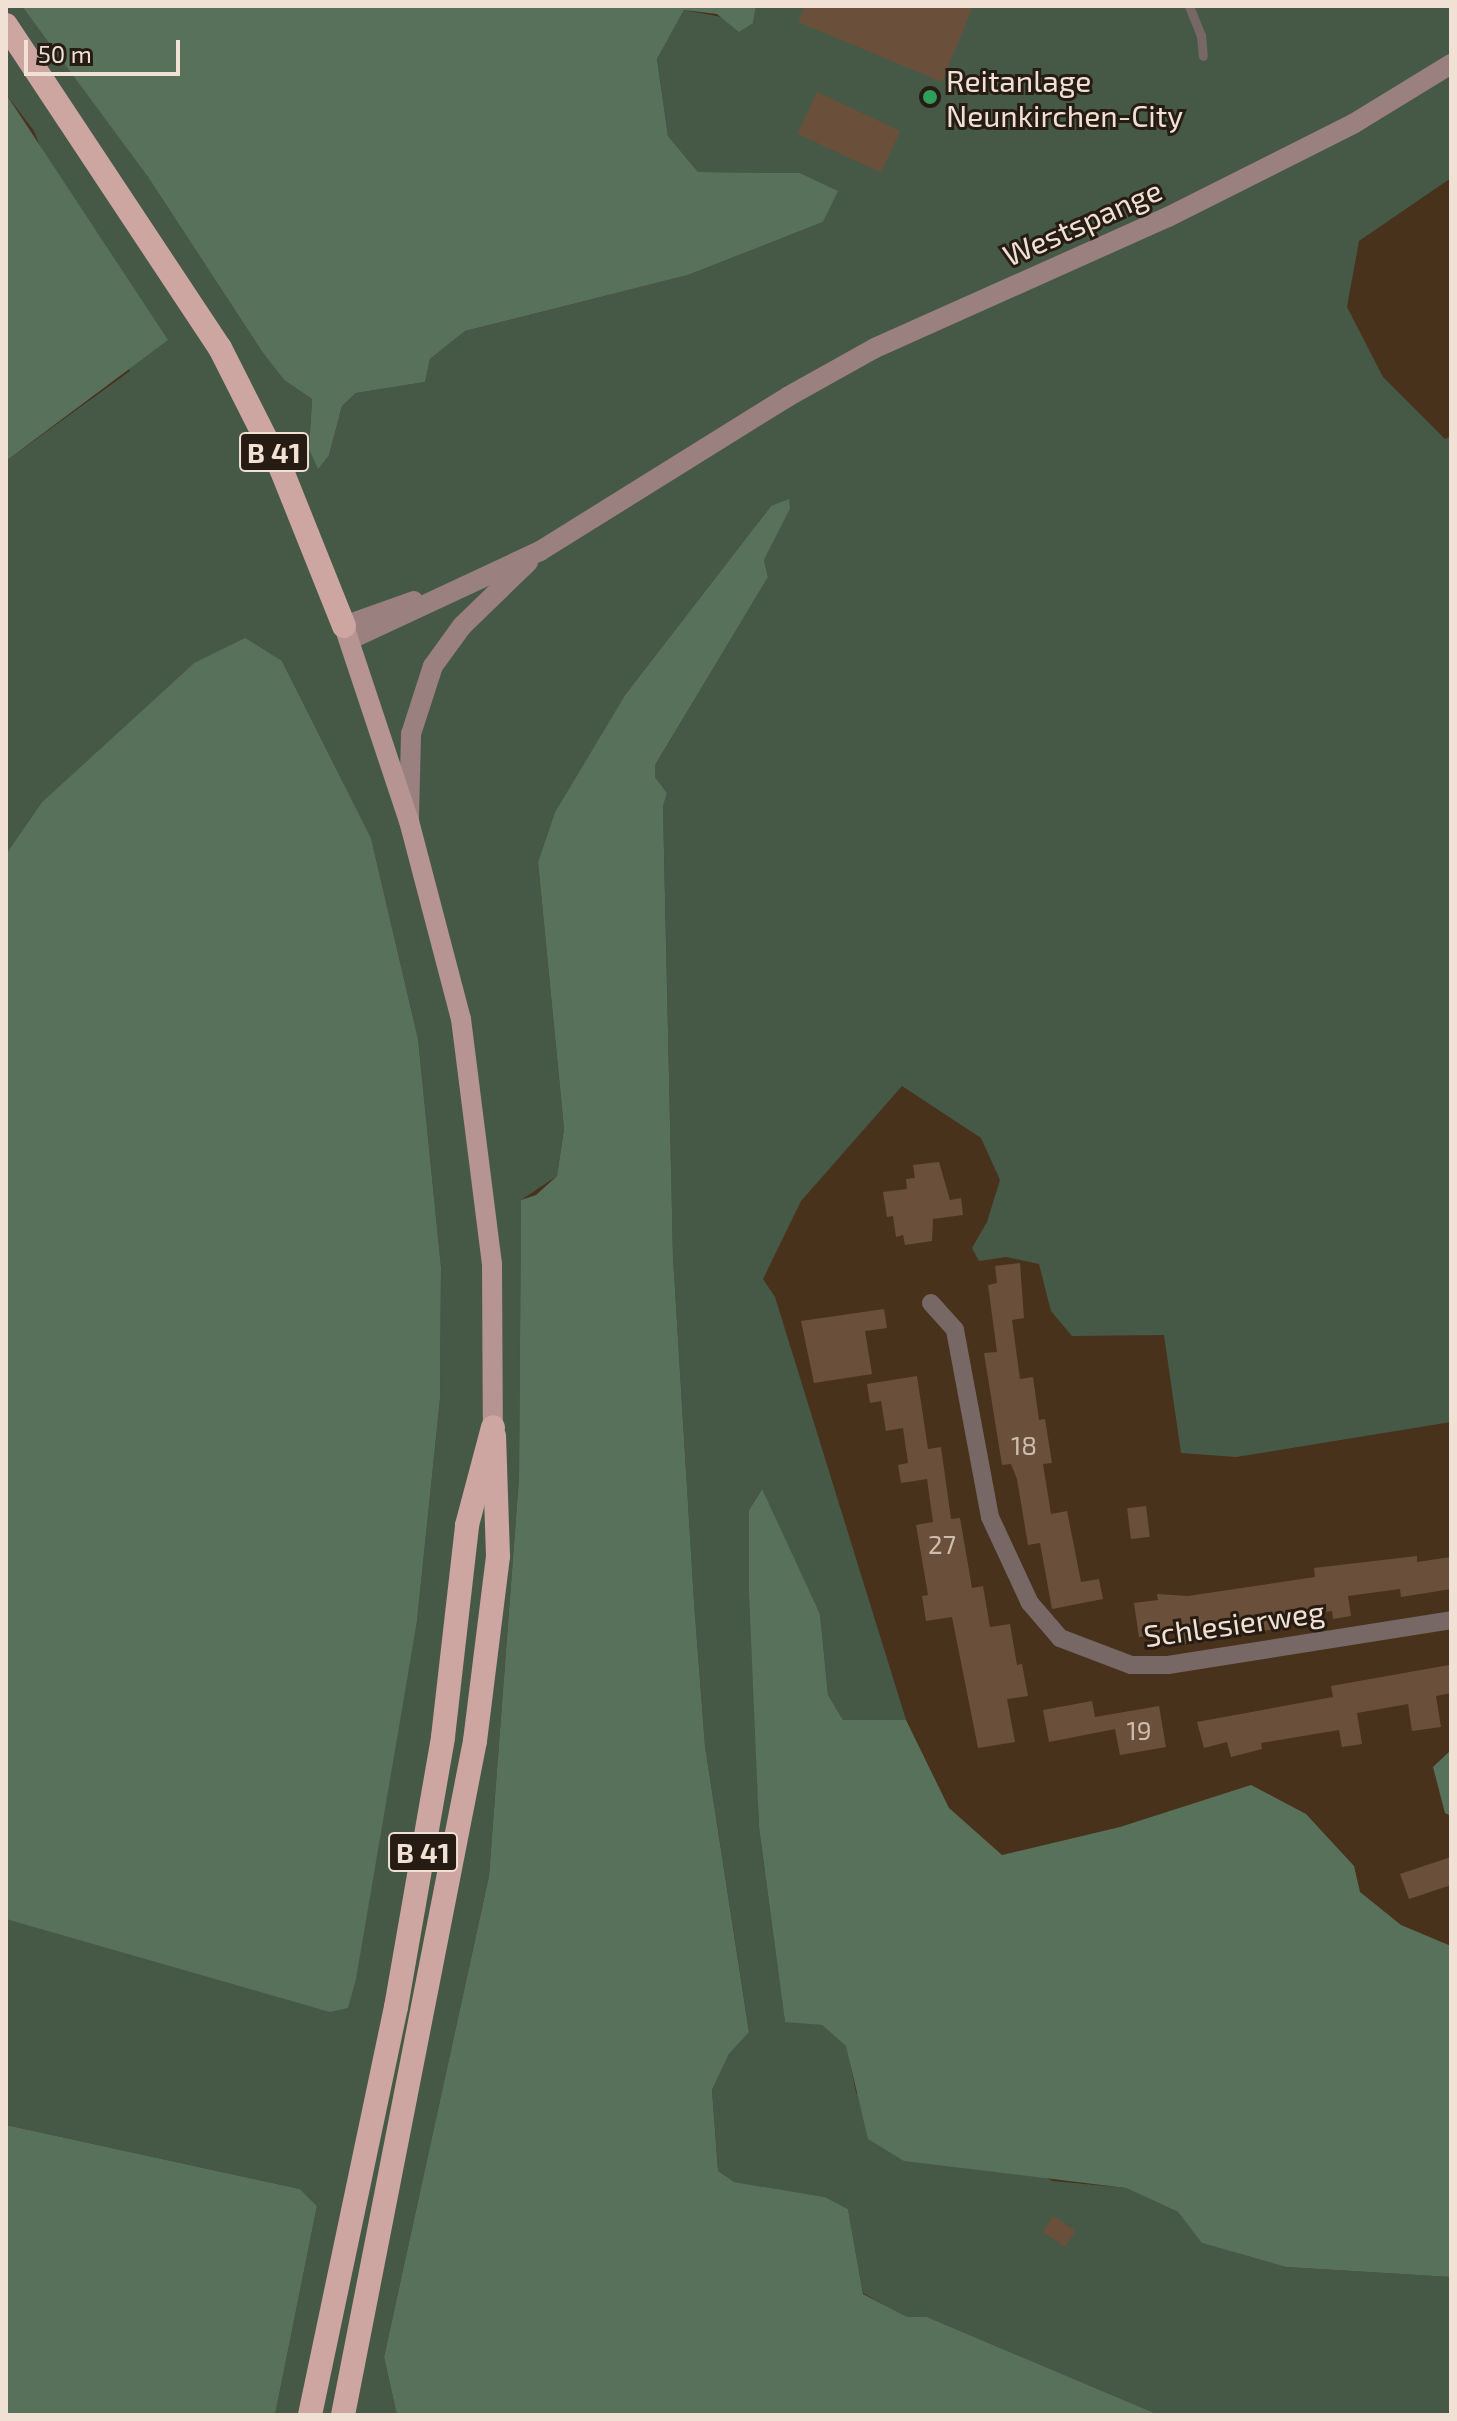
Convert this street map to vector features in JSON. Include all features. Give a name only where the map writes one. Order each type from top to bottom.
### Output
[{"type":"highway","name":"B 41","points":[[6,25],[220,348],[282,471],[346,633]]},
{"type":"highway","name":"B 41","points":[[310,2415],[396,2007],[443,1737],[467,1525],[493,1427]]},
{"type":"highway","name":"B 41","points":[[343,2415],[475,1741],[498,1556],[493,1427]]},
{"type":"main road","name":"Westspange","points":[[540,551],[736,429],[875,348],[1168,217],[1353,124],[1451,64]]},
{"type":"main road","points":[[346,633],[540,551]]},
{"type":"main road","points":[[409,821],[411,734],[433,666],[462,626],[540,551]]},
{"type":"main road","name":"B 41","points":[[346,633],[409,821],[454,987],[473,1095],[492,1263],[493,1427]]},
{"type":"street","name":"Schlesierweg","points":[[931,1303],[955,1330],[990,1517],[1030,1603],[1060,1638],[1131,1665],[1168,1665],[1451,1620]]},
{"type":"lane","points":[[1189,6],[1203,56]]},
{"type":"green space","points":[[6,6],[22,6],[148,177],[263,353],[284,380],[312,399],[309,449],[329,455],[342,406],[356,393],[425,382],[430,359],[465,331],[688,275],[823,222],[837,191],[800,173],[698,172],[668,136],[657,59],[684,10],[753,23],[756,6],[1451,6],[1451,178],[1359,241],[1347,307],[1383,377],[1445,439],[1451,436],[1451,1422],[1236,1457],[1181,1453],[1164,1335],[1072,1336],[1051,1311],[1039,1264],[1006,1257],[979,1261],[972,1248],[987,1222],[1000,1180],[981,1138],[902,1086],[801,1201],[763,1279],[775,1297],[906,1720],[843,1720],[828,1695],[820,1614],[761,1490],[749,1510],[759,1827],[785,2021],[822,2025],[847,2046],[856,2093],[1053,2181],[1126,2188],[1178,2212],[1203,2243],[1286,2267],[1451,2277],[1451,2415],[1159,2415],[927,2317],[907,2318],[863,2293],[848,2209],[825,2197],[733,2182],[718,2171],[712,2090],[729,2054],[749,2031],[705,1746],[694,1602],[673,1257],[663,805],[667,793],[655,777],[655,765],[768,577],[764,560],[790,509],[771,506],[625,695],[555,812],[538,862],[564,1129],[557,1176],[521,1200],[519,1478],[489,1876],[384,2357],[397,2415],[275,2415],[317,2206],[300,2189],[6,2125],[6,1919],[348,2008],[417,1621],[440,1399],[441,1267],[418,1039],[371,838],[282,661],[194,663],[42,802],[6,854],[6,461],[130,371],[34,131],[6,94]]},
{"type":"green space","points":[[22,6],[756,6],[753,23],[739,32],[717,14],[684,10],[657,59],[668,136],[698,172],[800,173],[838,191],[823,222],[688,275],[465,331],[430,359],[425,382],[356,393],[342,406],[329,455],[318,469],[309,449],[312,399],[284,380],[263,353],[148,177]]},
{"type":"green space","points":[[6,94],[168,340],[6,461]]},
{"type":"green space","points":[[789,499],[790,509],[764,560],[768,577],[655,765],[655,777],[667,793],[663,806],[673,1257],[694,1602],[705,1746],[749,2032],[729,2054],[712,2090],[718,2171],[734,2182],[825,2197],[848,2209],[863,2294],[907,2317],[927,2317],[1159,2415],[397,2415],[384,2357],[489,1876],[519,1478],[521,1200],[536,1195],[557,1176],[564,1129],[538,862],[555,812],[625,695],[771,506]]},
{"type":"green space","points":[[245,638],[282,661],[371,838],[418,1039],[441,1267],[440,1399],[417,1621],[356,1979],[348,2008],[330,2012],[6,1919],[6,854],[42,802],[194,663]]},
{"type":"green space","points":[[762,1489],[820,1614],[828,1695],[843,1720],[906,1720],[949,1808],[1002,1855],[1120,1827],[1251,1785],[1306,1814],[1354,1866],[1360,1892],[1401,1925],[1451,1946],[1451,2277],[1286,2267],[1202,2243],[1178,2212],[1126,2188],[904,2161],[868,2139],[846,2046],[822,2025],[785,2022],[759,1827],[749,1592],[749,1510]]},
{"type":"green space","points":[[1451,1750],[1451,1816],[1445,1813],[1433,1767]]},
{"type":"green space","points":[[6,2125],[300,2189],[317,2206],[275,2415],[6,2415]]},
{"type":"building","points":[[805,6],[973,6],[942,82],[798,22]]},
{"type":"building","points":[[817,92],[900,131],[881,173],[798,134]]},
{"type":"building","points":[[939,1162],[950,1200],[961,1198],[963,1215],[933,1219],[932,1241],[905,1245],[903,1235],[896,1237],[893,1216],[887,1217],[883,1192],[907,1189],[906,1179],[915,1178],[913,1165]]},
{"type":"building","points":[[1020,1263],[1024,1318],[1012,1320],[1020,1379],[1033,1377],[1039,1420],[1045,1419],[1052,1463],[1043,1464],[1051,1514],[1067,1511],[1081,1582],[1099,1579],[1103,1599],[1052,1609],[1040,1543],[1028,1545],[1017,1479],[1011,1464],[1002,1465],[984,1353],[997,1352],[988,1285],[997,1283],[995,1266]]},
{"type":"building","points":[[884,1309],[887,1328],[865,1331],[872,1374],[814,1383],[801,1321]]},
{"type":"building","points":[[917,1376],[928,1449],[941,1447],[951,1519],[960,1518],[972,1588],[983,1586],[990,1627],[1010,1624],[1017,1665],[1022,1664],[1028,1696],[1007,1699],[1015,1742],[978,1748],[952,1617],[926,1621],[922,1596],[928,1595],[916,1525],[933,1522],[927,1479],[901,1483],[898,1465],[908,1463],[903,1428],[886,1431],[881,1401],[870,1403],[867,1384]]},
{"type":"building","points":[[1146,1506],[1150,1537],[1131,1539],[1127,1508]]},
{"type":"building","points":[[1417,1556],[1417,1562],[1451,1557],[1451,1589],[1401,1597],[1400,1589],[1348,1596],[1351,1616],[1333,1619],[1332,1611],[1273,1620],[1275,1629],[1256,1632],[1254,1622],[1204,1630],[1206,1641],[1185,1644],[1183,1631],[1139,1637],[1134,1603],[1158,1600],[1157,1594],[1188,1596],[1315,1577],[1314,1568]]},
{"type":"building","points":[[1449,1665],[1451,1693],[1436,1696],[1441,1727],[1412,1731],[1408,1704],[1357,1713],[1362,1744],[1342,1747],[1339,1730],[1261,1743],[1262,1749],[1231,1757],[1227,1742],[1204,1748],[1197,1722],[1333,1697],[1331,1686]]},
{"type":"building","points":[[1092,1701],[1095,1717],[1159,1706],[1166,1747],[1120,1755],[1115,1729],[1049,1742],[1043,1710]]},
{"type":"building","points":[[1451,1857],[1451,1885],[1409,1899],[1400,1874]]},
{"type":"building","points":[[1053,2216],[1076,2231],[1065,2247],[1043,2232]]},
{"type":"place","name":"Reitanlage Neunkirchen-City","points":[[930,97]]}]
